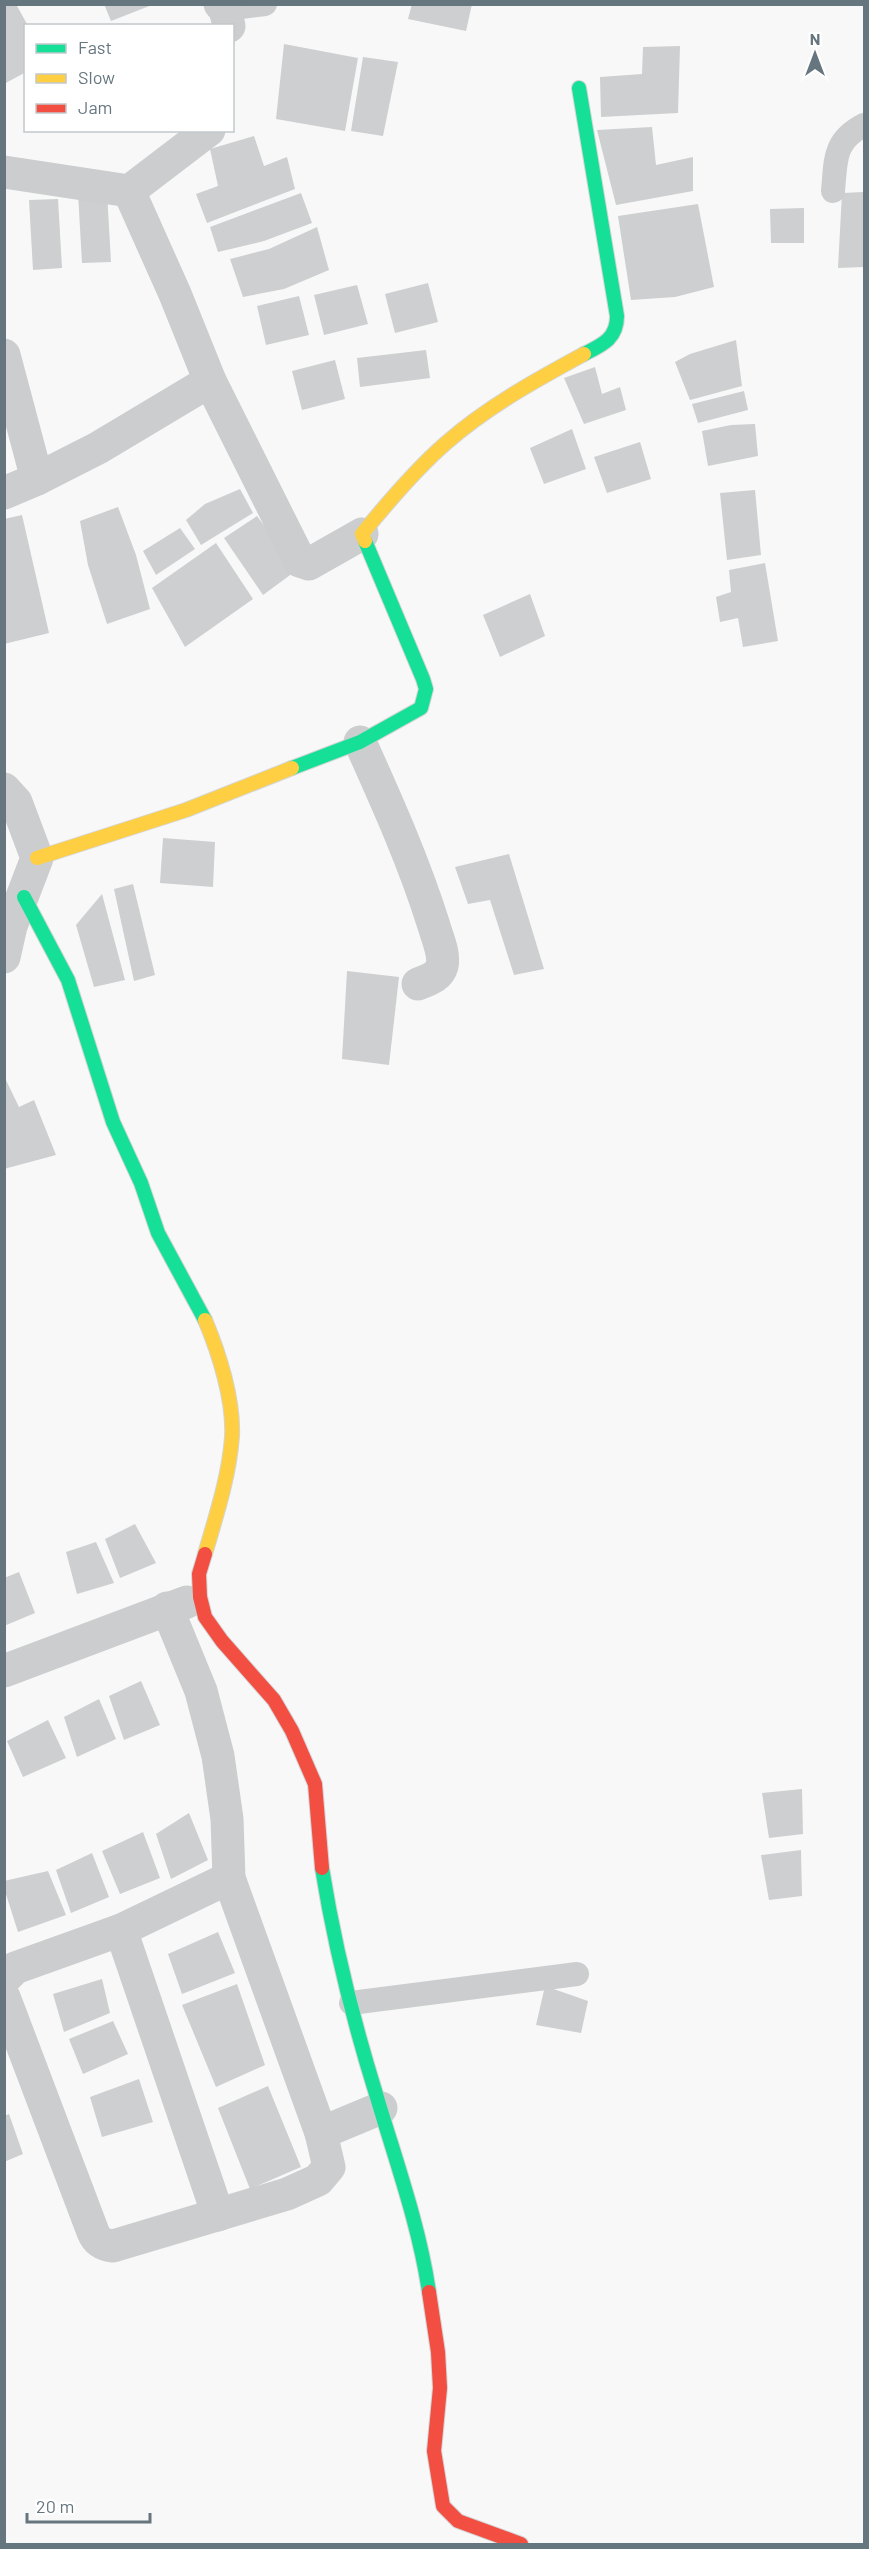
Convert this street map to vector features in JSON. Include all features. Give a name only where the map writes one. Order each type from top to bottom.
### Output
[{"type":"street","points":[[129,191],[176,294],[210,381],[302,563],[309,564],[362,534],[415,473],[458,432],[497,404],[609,341],[615,333],[617,316],[579,88]]},
{"type":"street","points":[[4,172],[129,191],[207,132]]},
{"type":"street","points":[[4,355],[36,479]]},
{"type":"street","points":[[4,493],[98,448],[210,381]]},
{"type":"street","points":[[37,858],[186,810],[360,742],[421,708],[426,689],[362,534]]},
{"type":"street","points":[[360,742],[408,852],[425,896],[442,954],[443,964],[440,971],[433,978],[418,984]]},
{"type":"street","points":[[4,789],[16,802],[37,858],[11,926],[4,957]]},
{"type":"street","points":[[24,897],[68,980],[113,1122],[141,1183],[158,1233],[198,1306],[219,1352],[232,1435],[225,1484],[199,1574],[200,1597],[211,1625],[274,1700],[296,1740],[315,1784],[320,1855],[327,1899],[351,2003],[366,2062],[423,2251],[438,2352],[440,2388],[434,2451],[443,2506],[458,2521],[521,2544]]},
{"type":"street","points":[[4,1671],[200,1597]]},
{"type":"street","points":[[4,1996],[96,2240],[114,2246],[286,2194],[318,2180],[329,2166],[321,2133],[229,1878],[226,1819],[218,1756],[201,1691],[167,1608]]},
{"type":"street","points":[[4,1979],[15,1968],[121,1930],[229,1878]]},
{"type":"street","points":[[121,1930],[218,2215]]},
{"type":"street","points":[[321,2133],[381,2108]]},
{"type":"lane","points":[[225,13],[265,4]]},
{"type":"lane","points":[[833,191],[836,156],[840,144],[851,132],[864,125]]},
{"type":"lane","points":[[351,2003],[577,1974]]},
{"type":"building","points":[[4,4],[16,4],[27,24],[24,24],[24,73],[4,84]]},
{"type":"building","points":[[104,4],[152,4],[152,5],[111,21]]},
{"type":"building","points":[[412,4],[472,4],[466,31],[408,19]]},
{"type":"building","points":[[284,44],[358,58],[345,131],[276,119]]},
{"type":"building","points":[[680,46],[678,113],[601,117],[600,77],[642,74],[643,47]]},
{"type":"building","points":[[363,57],[398,62],[383,136],[351,131]]},
{"type":"building","points":[[652,127],[656,165],[693,157],[693,191],[616,205],[597,130]]},
{"type":"building","points":[[254,136],[264,166],[287,157],[295,189],[207,223],[196,194],[218,186],[210,149]]},
{"type":"building","points":[[107,192],[111,262],[82,263],[78,193]]},
{"type":"building","points":[[864,192],[864,267],[838,268],[842,193]]},
{"type":"building","points":[[301,193],[312,223],[264,241],[218,252],[210,227]]},
{"type":"building","points":[[58,199],[62,268],[33,270],[29,200]]},
{"type":"building","points":[[698,204],[714,287],[675,297],[631,300],[618,216]]},
{"type":"building","points":[[804,208],[804,243],[771,243],[770,209]]},
{"type":"building","points":[[317,227],[329,270],[284,289],[243,297],[230,259],[269,249]]},
{"type":"building","points":[[428,283],[438,322],[395,333],[385,294]]},
{"type":"building","points":[[357,285],[368,324],[324,335],[314,295]]},
{"type":"building","points":[[299,296],[309,335],[266,345],[257,306]]},
{"type":"building","points":[[736,340],[742,386],[690,400],[675,362],[690,354]]},
{"type":"building","points":[[426,350],[430,378],[360,387],[357,358]]},
{"type":"building","points":[[335,360],[345,399],[302,410],[292,371]]},
{"type":"building","points":[[595,367],[602,394],[620,387],[626,410],[584,424],[564,378]]},
{"type":"building","points":[[744,391],[748,410],[698,423],[692,404]]},
{"type":"building","points":[[755,424],[758,456],[708,466],[702,431],[731,425]]},
{"type":"building","points":[[572,429],[586,469],[544,484],[530,448]]},
{"type":"building","points":[[640,442],[651,479],[607,493],[594,457]]},
{"type":"building","points":[[240,489],[253,513],[201,545],[186,520],[205,504]]},
{"type":"building","points":[[755,490],[761,555],[727,560],[720,493]]},
{"type":"building","points":[[118,507],[136,555],[150,609],[107,624],[88,565],[80,521]]},
{"type":"building","points":[[22,515],[49,633],[4,644],[4,519]]},
{"type":"building","points":[[257,516],[297,570],[263,595],[224,538]]},
{"type":"building","points":[[180,528],[195,549],[156,575],[143,551]]},
{"type":"building","points":[[216,543],[253,599],[185,647],[152,588]]},
{"type":"building","points":[[765,563],[778,641],[743,647],[738,618],[720,622],[716,597],[731,592],[729,570]]},
{"type":"building","points":[[530,594],[545,636],[500,657],[483,615]]},
{"type":"building","points":[[163,838],[215,842],[213,887],[160,883]]},
{"type":"building","points":[[509,854],[544,969],[514,975],[490,900],[468,904],[455,867]]},
{"type":"building","points":[[133,884],[155,975],[134,981],[114,889]]},
{"type":"building","points":[[102,894],[125,980],[94,987],[76,925]]},
{"type":"building","points":[[347,971],[399,977],[389,1065],[342,1059]]},
{"type":"building","points":[[4,1076],[19,1107],[34,1100],[56,1155],[4,1169]]},
{"type":"building","points":[[135,1524],[156,1563],[120,1578],[105,1539]]},
{"type":"building","points":[[96,1542],[114,1583],[77,1594],[66,1552]]},
{"type":"building","points":[[19,1572],[35,1613],[4,1626],[4,1578]]},
{"type":"building","points":[[141,1681],[160,1725],[124,1740],[109,1696]]},
{"type":"building","points":[[99,1699],[116,1739],[77,1757],[64,1717]]},
{"type":"building","points":[[48,1720],[66,1758],[23,1777],[7,1741]]},
{"type":"building","points":[[802,1789],[803,1834],[769,1838],[762,1793]]},
{"type":"building","points":[[189,1813],[208,1860],[171,1879],[156,1834]]},
{"type":"building","points":[[143,1832],[160,1878],[120,1894],[102,1851]]},
{"type":"building","points":[[801,1850],[802,1896],[769,1900],[761,1855]]},
{"type":"building","points":[[92,1853],[109,1897],[71,1913],[56,1870]]},
{"type":"building","points":[[48,1871],[66,1915],[18,1932],[4,1888],[4,1881]]},
{"type":"building","points":[[218,1932],[235,1973],[182,1994],[168,1954]]},
{"type":"building","points":[[102,1979],[110,2013],[64,2032],[53,1994]]},
{"type":"building","points":[[237,1984],[265,2065],[216,2087],[182,2005]]},
{"type":"building","points":[[545,1986],[588,2001],[581,2033],[536,2025]]},
{"type":"building","points":[[113,2021],[128,2054],[83,2074],[69,2039]]},
{"type":"building","points":[[139,2079],[153,2122],[102,2137],[90,2097]]},
{"type":"building","points":[[268,2086],[301,2167],[250,2189],[218,2108]]},
{"type":"building","points":[[9,2114],[23,2154],[4,2162],[4,2116]]},
{"type":"traffic: fast","points":[[579,88],[617,316],[611,336],[584,354]]},
{"type":"traffic: fast","points":[[292,768],[360,742],[421,708],[426,689],[423,679],[365,541]]},
{"type":"traffic: fast","points":[[24,897],[68,980],[113,1122],[141,1183],[158,1233],[205,1320]]},
{"type":"traffic: fast","points":[[322,1868],[332,1925],[352,2010],[413,2217],[429,2292]]},
{"type":"traffic: slow","points":[[365,541],[362,534],[413,475],[446,443],[495,406],[584,354]]},
{"type":"traffic: slow","points":[[37,858],[186,810],[292,768]]},
{"type":"traffic: slow","points":[[205,1320],[228,1392],[232,1437],[225,1482],[205,1554]]},
{"type":"traffic: jam","points":[[205,1554],[199,1574],[200,1597],[205,1617],[222,1641],[274,1700],[292,1731],[315,1784],[322,1868]]},
{"type":"traffic: jam","points":[[429,2292],[438,2352],[440,2388],[434,2451],[443,2506],[458,2521],[521,2544]]}]
